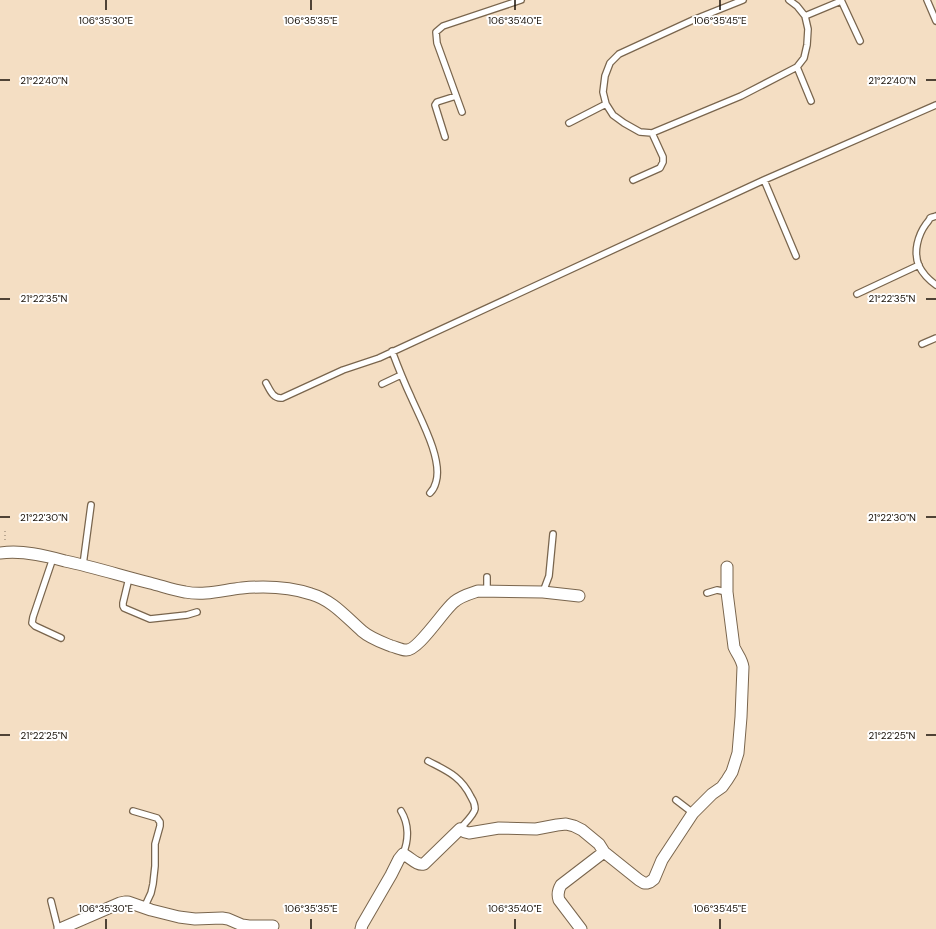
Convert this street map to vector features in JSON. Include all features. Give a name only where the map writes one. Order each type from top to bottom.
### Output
[{"type":"street","points":[[0,553],[11,551],[42,555],[194,594],[256,587],[295,590],[312,594],[328,601],[366,633],[378,641],[401,650],[409,650],[416,644],[432,629],[448,608],[461,596],[478,591],[487,591],[543,592],[579,596]]},
{"type":"street","points":[[361,929],[391,875],[398,859],[403,854],[422,865],[460,829],[469,833],[498,828],[536,829],[566,824],[574,826],[582,830],[599,844],[604,852],[639,880],[650,882],[654,879],[662,860],[693,813],[712,794],[722,787],[727,780],[732,772],[738,753],[743,663],[734,647],[727,592],[727,567]]},
{"type":"street","points":[[581,929],[559,900],[558,890],[561,885],[604,852]]},
{"type":"street","points":[[59,929],[122,902],[128,902],[144,908],[179,917],[195,919],[222,918],[242,925],[272,926]]},
{"type":"lane","points":[[462,112],[437,43],[436,32],[443,26],[521,0]]},
{"type":"lane","points":[[743,0],[693,20],[619,54],[610,62],[604,76],[603,92],[606,104],[613,115],[640,132],[652,133],[741,96],[797,67],[804,58],[808,29],[806,16],[789,0]]},
{"type":"lane","points":[[927,0],[936,21]]},
{"type":"lane","points":[[806,16],[841,1],[860,41]]},
{"type":"lane","points":[[797,67],[811,101]]},
{"type":"lane","points":[[445,137],[436,103],[456,96]]},
{"type":"lane","points":[[569,123],[606,104]]},
{"type":"lane","points":[[266,383],[274,397],[278,399],[344,370],[379,358],[764,180],[936,105]]},
{"type":"lane","points":[[633,180],[660,168],[663,162],[663,157],[652,133]]},
{"type":"lane","points":[[764,180],[796,256]]},
{"type":"lane","points":[[936,216],[930,219],[922,230],[916,253],[918,265],[923,274],[936,285]]},
{"type":"lane","points":[[857,294],[918,265]]},
{"type":"lane","points":[[922,344],[936,338]]},
{"type":"lane","points":[[392,351],[401,375],[432,443],[437,481],[430,493]]},
{"type":"lane","points":[[382,384],[401,375]]},
{"type":"lane","points":[[83,565],[92,505]]},
{"type":"lane","points":[[543,592],[549,576],[553,534]]},
{"type":"lane","points":[[53,558],[32,623],[35,626],[61,638]]},
{"type":"lane","points":[[487,577],[487,591]]},
{"type":"lane","points":[[129,578],[122,603],[124,608],[150,619],[197,612]]},
{"type":"lane","points":[[707,592],[717,590],[727,592]]},
{"type":"lane","points":[[428,761],[453,774],[467,789],[475,808],[473,813],[460,829]]},
{"type":"lane","points":[[676,800],[693,813]]},
{"type":"lane","points":[[132,811],[157,818],[160,822],[155,844],[153,884],[151,893],[144,908]]},
{"type":"lane","points":[[402,811],[407,826],[407,842],[403,854]]},
{"type":"lane","points":[[51,901],[59,929]]}]
